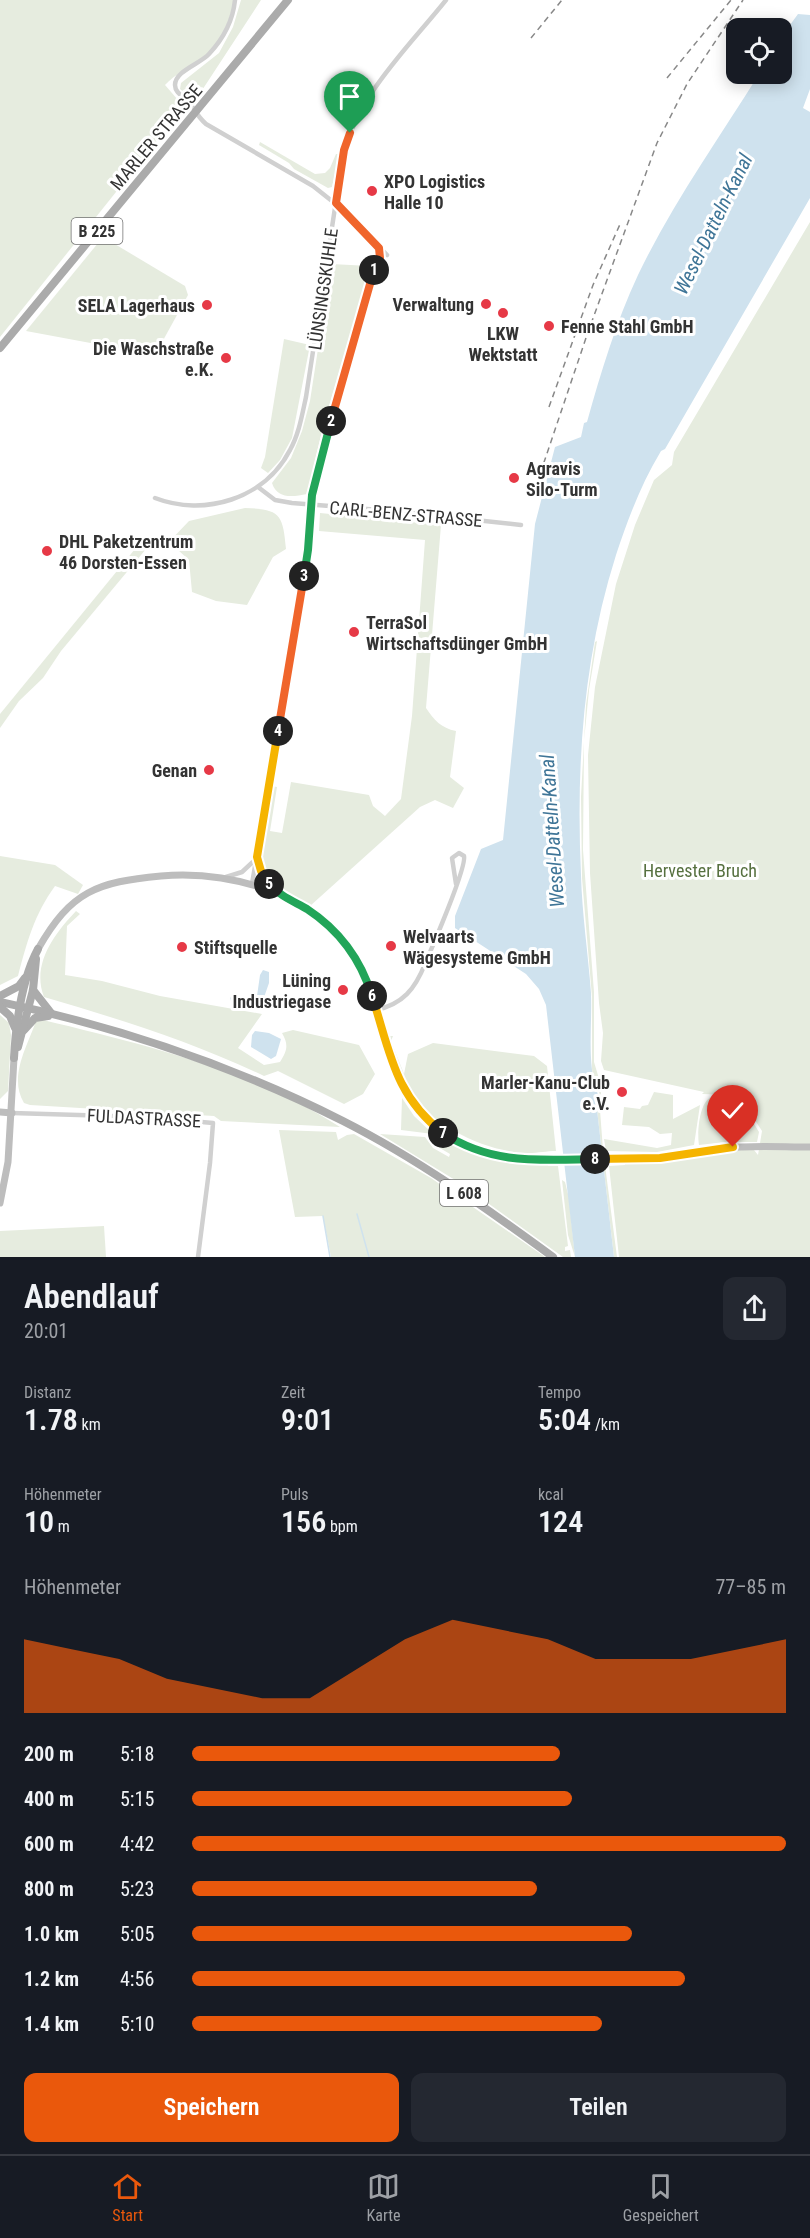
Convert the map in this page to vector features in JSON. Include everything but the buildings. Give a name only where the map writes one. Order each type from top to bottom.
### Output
[{"type":"main road","name":"MARLER STRASSE","points":[[0,348],[288,0]]},
{"type":"main road","points":[[14,1058],[28,974],[38,949]]},
{"type":"main road","points":[[24,1007],[33,990],[38,949]]},
{"type":"main road","points":[[0,996],[19,986],[28,974]]},
{"type":"main road","points":[[33,990],[51,1014]]},
{"type":"main road","name":"L 608","points":[[0,1002],[135,1037],[204,1060],[270,1086],[370,1136],[473,1200],[553,1257]]},
{"type":"main road","points":[[0,1007],[10,1016],[19,1032]]},
{"type":"main road","points":[[19,1032],[35,1018],[61,1017]]},
{"type":"street","points":[[235,0],[230,23],[216,46],[200,62],[181,74],[176,80],[177,92],[192,105],[195,114],[206,124],[313,186],[336,203],[387,255]]},
{"type":"street","name":"LÜNSINGSKUHLE","points":[[155,498],[178,506],[205,506],[234,499],[258,487],[285,460],[301,421],[316,340],[344,150],[360,111],[377,86],[447,0]]},
{"type":"street","points":[[252,884],[308,550],[316,475],[366,293],[380,258],[379,248]]},
{"type":"street","name":"CARL-BENZ-STRASSE","points":[[258,487],[275,500],[521,525]]},
{"type":"street","points":[[376,1010],[397,1003],[415,985],[466,860],[463,854],[459,853],[452,858],[456,884]]},
{"type":"street","points":[[224,878],[245,871],[257,857]]},
{"type":"street","points":[[257,857],[265,880],[278,894]]},
{"type":"street","points":[[38,949],[51,927],[69,905],[83,894],[104,885],[171,875],[224,878],[252,884],[278,894],[309,911],[344,942],[367,978],[391,1061],[409,1099],[433,1125],[458,1142],[491,1155],[517,1159],[660,1158],[733,1147],[810,1147]]},
{"type":"street","points":[[0,1203],[7,1173],[14,1058]]},
{"type":"street","points":[[0,1112],[12,1113]]},
{"type":"street","name":"FULDASTRASSE","points":[[12,1113],[213,1122],[198,1257]]},
{"type":"green space","points":[[0,0],[234,0],[230,17],[213,48],[207,55],[165,85],[184,107],[0,337]]},
{"type":"green space","points":[[241,0],[261,0],[195,101],[180,89],[181,83],[219,53],[233,27]]},
{"type":"green space","points":[[260,142],[315,174],[325,173],[330,168],[336,154],[339,154],[332,187],[328,188],[294,169],[289,163],[259,145]]},
{"type":"green space","name":"Hervester Bruch","points":[[810,222],[810,1257],[619,1257],[609,1166],[625,1165],[625,1162],[737,1150],[754,1150],[758,1155],[762,1131],[749,1111],[759,1132],[757,1142],[699,1145],[701,1112],[707,1100],[711,1097],[716,1100],[711,1112],[713,1119],[718,1123],[736,1126],[743,1114],[723,1104],[723,1098],[746,1108],[729,1095],[702,1094],[704,1092],[604,1070],[601,1061],[603,1033],[590,873],[588,755],[595,687],[616,584],[635,525],[654,480],[672,465],[674,452]]},
{"type":"green space","points":[[103,237],[185,286],[188,295],[155,355],[26,331]]},
{"type":"green space","points":[[331,264],[370,266],[323,427],[307,494],[286,496],[277,492],[272,483],[291,458],[302,431],[310,401]]},
{"type":"green space","points":[[284,339],[310,345],[292,438],[280,460],[268,473],[261,468],[265,457]]},
{"type":"green space","points":[[245,508],[266,510],[278,516],[283,528],[286,549],[273,557],[247,605],[216,601],[192,592],[189,560],[178,550],[166,545],[189,521]]},
{"type":"green space","points":[[320,513],[441,525],[426,708],[438,723],[456,731],[450,777],[464,788],[453,808],[435,800],[420,807],[310,906],[277,886],[268,878],[264,870],[264,834],[272,786],[277,787],[270,831],[282,833],[291,782],[369,795],[373,806],[385,816],[401,799],[412,716],[425,540],[319,531]]},
{"type":"green space","points":[[141,546],[146,549],[61,651],[43,678],[19,701],[0,728],[0,714],[135,549],[138,551]]},
{"type":"green space","points":[[597,641],[589,690],[584,740],[586,705],[595,642]]},
{"type":"green space","points":[[584,742],[583,850],[594,992],[594,1062],[600,1082],[602,1106],[596,1076],[593,1076],[592,1069],[592,997],[582,878],[581,797]]},
{"type":"green space","points":[[0,856],[55,865],[83,885],[78,894],[55,886],[36,918],[18,976],[0,985]]},
{"type":"green space","points":[[76,911],[80,914],[67,926],[65,975],[102,981],[160,996],[262,1014],[238,1048],[264,1065],[280,1062],[286,1048],[286,1041],[282,1033],[293,1030],[359,1045],[375,1074],[363,1094],[344,1104],[278,1071],[264,1076],[210,1052],[156,1032],[44,997],[41,973],[47,950],[60,929]]},
{"type":"green space","points":[[0,1015],[9,1023],[11,1035],[8,1091],[0,1099]]},
{"type":"green space","points":[[43,1020],[158,1050],[234,1075],[306,1107],[340,1127],[221,1121],[214,1116],[24,1103],[18,1083],[21,1061],[36,1021]]},
{"type":"green space","points":[[388,1036],[393,1036],[391,1041],[404,1074],[408,1054],[433,1043],[534,1056],[547,1066],[556,1151],[528,1153],[508,1151],[472,1140],[454,1131],[452,1134],[429,1115],[410,1092],[395,1066]]},
{"type":"green space","points":[[654,1092],[673,1095],[673,1119],[700,1105],[694,1145],[657,1152],[606,1151],[604,1139],[657,1148],[671,1145],[672,1133],[660,1134],[649,1127],[622,1125],[624,1107],[640,1109],[648,1105]]},
{"type":"green space","points":[[402,1098],[414,1116],[433,1134],[401,1130]]},
{"type":"green space","points":[[596,1101],[600,1110],[617,1257],[614,1257]]},
{"type":"green space","points":[[279,1130],[336,1132],[338,1140],[354,1134],[431,1178],[545,1257],[331,1257],[323,1216],[295,1217]]},
{"type":"green space","points":[[380,1134],[425,1137],[433,1148],[449,1157],[450,1154],[433,1144],[429,1138],[439,1139],[448,1145],[450,1143],[497,1159],[522,1163],[548,1163],[548,1166],[558,1166],[568,1246],[565,1247],[565,1251],[570,1250],[571,1257],[563,1257],[460,1183]]},
{"type":"green space","points":[[562,1180],[565,1182],[569,1198],[575,1257],[568,1235]]},
{"type":"green space","points":[[104,1226],[106,1257],[0,1257],[0,1231]]},
{"type":"water","name":"Wesel-Datteln-Kanal","points":[[798,14],[810,15],[810,89],[803,108],[810,112],[810,198],[665,449],[661,451],[647,476],[616,555],[605,594],[589,673],[581,753],[580,834],[583,904],[591,993],[591,1060],[599,1100],[596,1101],[614,1257],[575,1257],[546,1005],[539,989],[526,974],[455,928],[455,916],[481,849],[503,840],[535,524],[555,447],[581,437],[616,329],[638,275],[680,198],[753,84],[792,84],[792,22]]},
{"type":"water","points":[[263,970],[269,972],[269,983],[262,1003],[253,1005],[231,1001],[232,996],[257,996]]},
{"type":"water","points":[[255,1031],[269,1033],[281,1039],[276,1056],[271,1059],[251,1047],[252,1035]]},
{"type":"waterway","points":[[357,1214],[369,1257]]},
{"type":"waterway","points":[[323,1216],[330,1257]]},
{"type":"railway","points":[[531,38],[562,0]]},
{"type":"railway","points":[[667,78],[731,0]]},
{"type":"railway","points":[[537,483],[588,332],[657,143],[687,84],[743,0]]},
{"type":"railway","points":[[549,407],[593,285],[621,222]]},
{"type":"place","name":"XPO Logistics Halle 10","points":[[372,191]]},
{"type":"place","name":"Verwaltung","points":[[486,304]]},
{"type":"place","name":"SELA Lagerhaus","points":[[207,305]]},
{"type":"place","name":"LKW Wektstatt","points":[[503,313]]},
{"type":"place","name":"Fenne Stahl GmbH","points":[[549,326]]},
{"type":"place","name":"Die Waschstraße e.K.","points":[[226,358]]},
{"type":"place","name":"Agravis Silo-Turm","points":[[514,478]]},
{"type":"place","name":"DHL Paketzentrum 46 Dorsten-Essen","points":[[47,551]]},
{"type":"place","name":"TerraSol Wirtschaftsdünger GmbH","points":[[354,632]]},
{"type":"place","name":"Genan","points":[[209,770]]},
{"type":"place","name":"Welvaarts Wägesysteme GmbH","points":[[391,946]]},
{"type":"place","name":"Stiftsquelle","points":[[182,947]]},
{"type":"place","name":"Lüning Industriegase","points":[[343,990]]},
{"type":"place","name":"Marler-Kanu-Club e.V.","points":[[622,1092]]},
{"type":"route","points":[[350,133],[344,150],[336,203],[379,248],[380,258],[366,293],[312,495],[308,550],[257,857],[261,871],[265,880],[278,894],[301,906],[325,923],[349,949],[367,978],[396,1076],[409,1099],[421,1113],[451,1138],[480,1152],[531,1160],[660,1158],[733,1147]]}]
